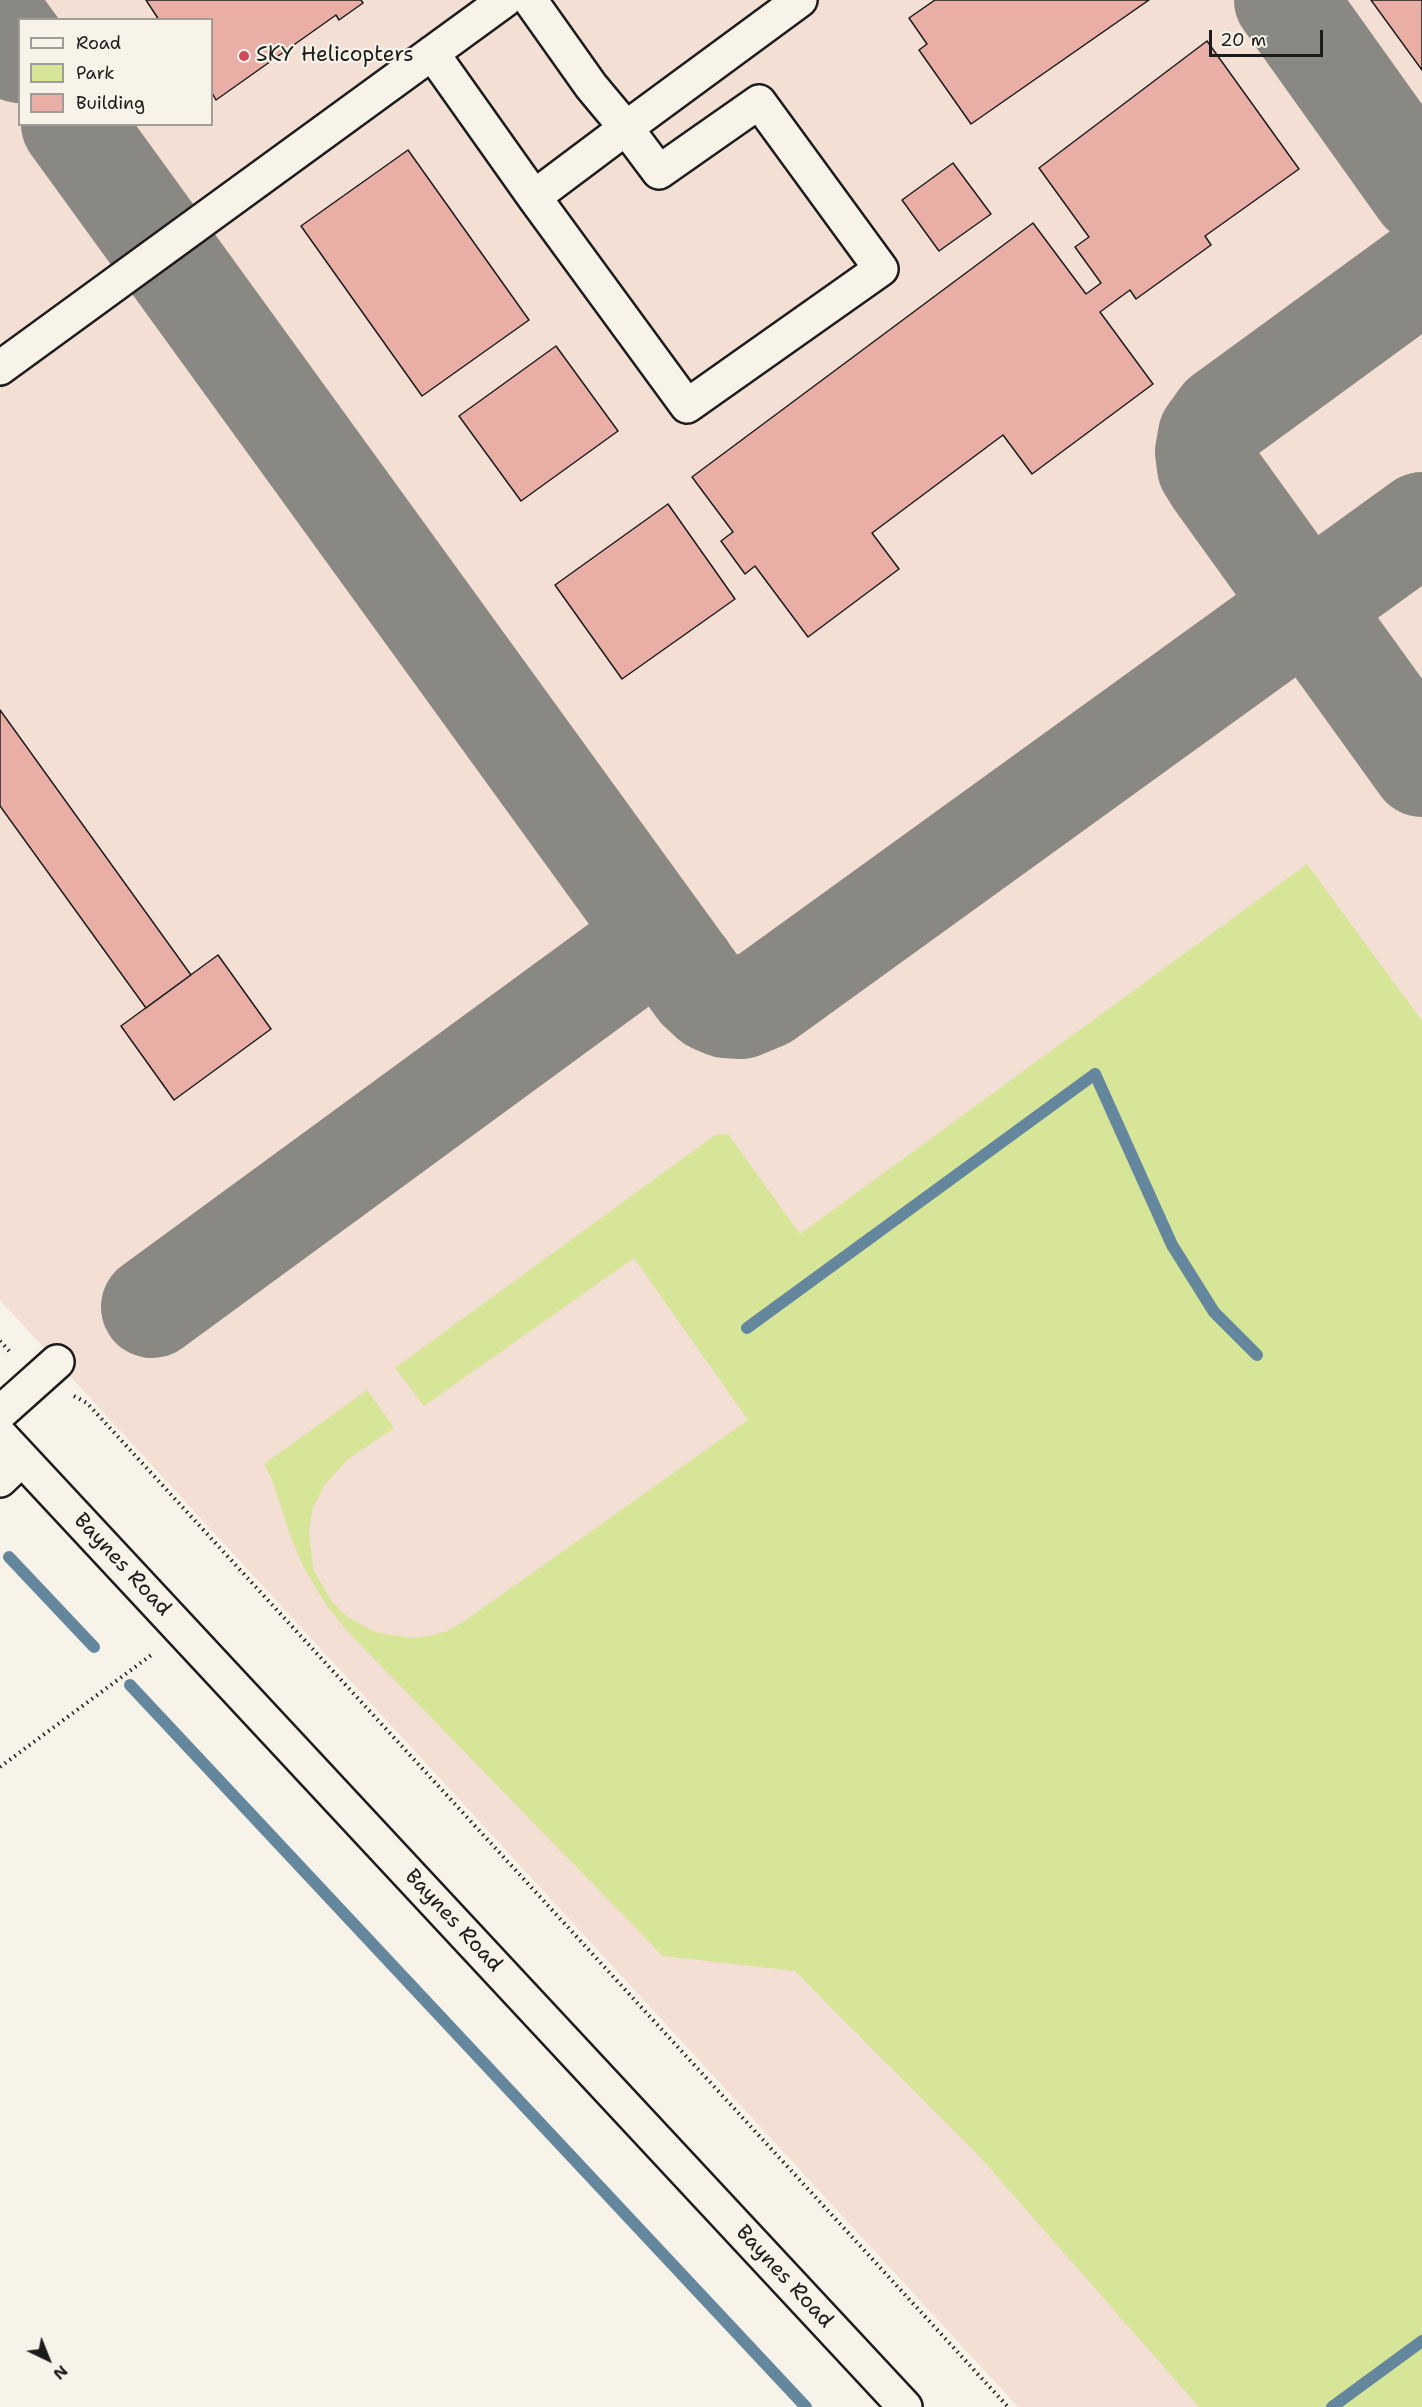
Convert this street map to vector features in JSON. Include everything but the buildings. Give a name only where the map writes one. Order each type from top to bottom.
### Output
[{"type":"street","points":[[0,368],[505,0]]},
{"type":"street","points":[[432,53],[687,406],[881,269],[759,102],[659,172],[591,86],[530,0]]},
{"type":"street","points":[[534,197],[800,0]]},
{"type":"street","points":[[0,1413],[48,1370]]},
{"type":"street","name":"Baynes Road","points":[[0,1435],[11,1469],[183,1631],[905,2407]]},
{"type":"path","points":[[0,1341],[27,1371],[48,1370],[87,1403],[1008,2407]]},
{"type":"path","points":[[0,1767],[183,1631]]},
{"type":"shaded area","points":[[0,0],[1422,0],[1422,2407],[1018,2407],[0,1300]]},
{"type":"green space","points":[[1307,864],[1422,1021],[1422,2407],[1199,2407],[979,2156],[795,1971],[663,1956],[348,1632],[327,1606],[304,1568],[291,1538],[271,1477],[264,1464],[367,1390],[394,1428],[347,1460],[324,1486],[313,1507],[309,1532],[313,1569],[332,1602],[346,1616],[375,1632],[411,1638],[429,1636],[447,1631],[463,1622],[748,1420],[634,1258],[424,1406],[395,1368],[715,1135],[728,1134],[800,1234]]},
{"type":"waterway","points":[[747,1328],[1095,1074],[1172,1245],[1214,1312],[1257,1355]]},
{"type":"waterway","points":[[9,1557],[94,1647]]},
{"type":"waterway","points":[[130,1685],[806,2407]]},
{"type":"waterway","points":[[1332,2407],[1422,2341]]},
{"type":"taxiway","points":[[1285,0],[1422,192]]},
{"type":"taxiway","points":[[0,25],[18,49]]},
{"type":"taxiway","points":[[73,126],[699,989],[712,1001],[726,1007],[741,1008],[765,998],[1422,523]]},
{"type":"taxiway","points":[[1422,271],[1222,417],[1209,435],[1206,452],[1208,467],[1216,480],[1422,766]]},
{"type":"taxiway","points":[[152,1307],[626,960],[642,955],[659,954],[685,969]]},
{"type":"place","name":"SKY Helicopters","points":[[244,56]]}]
